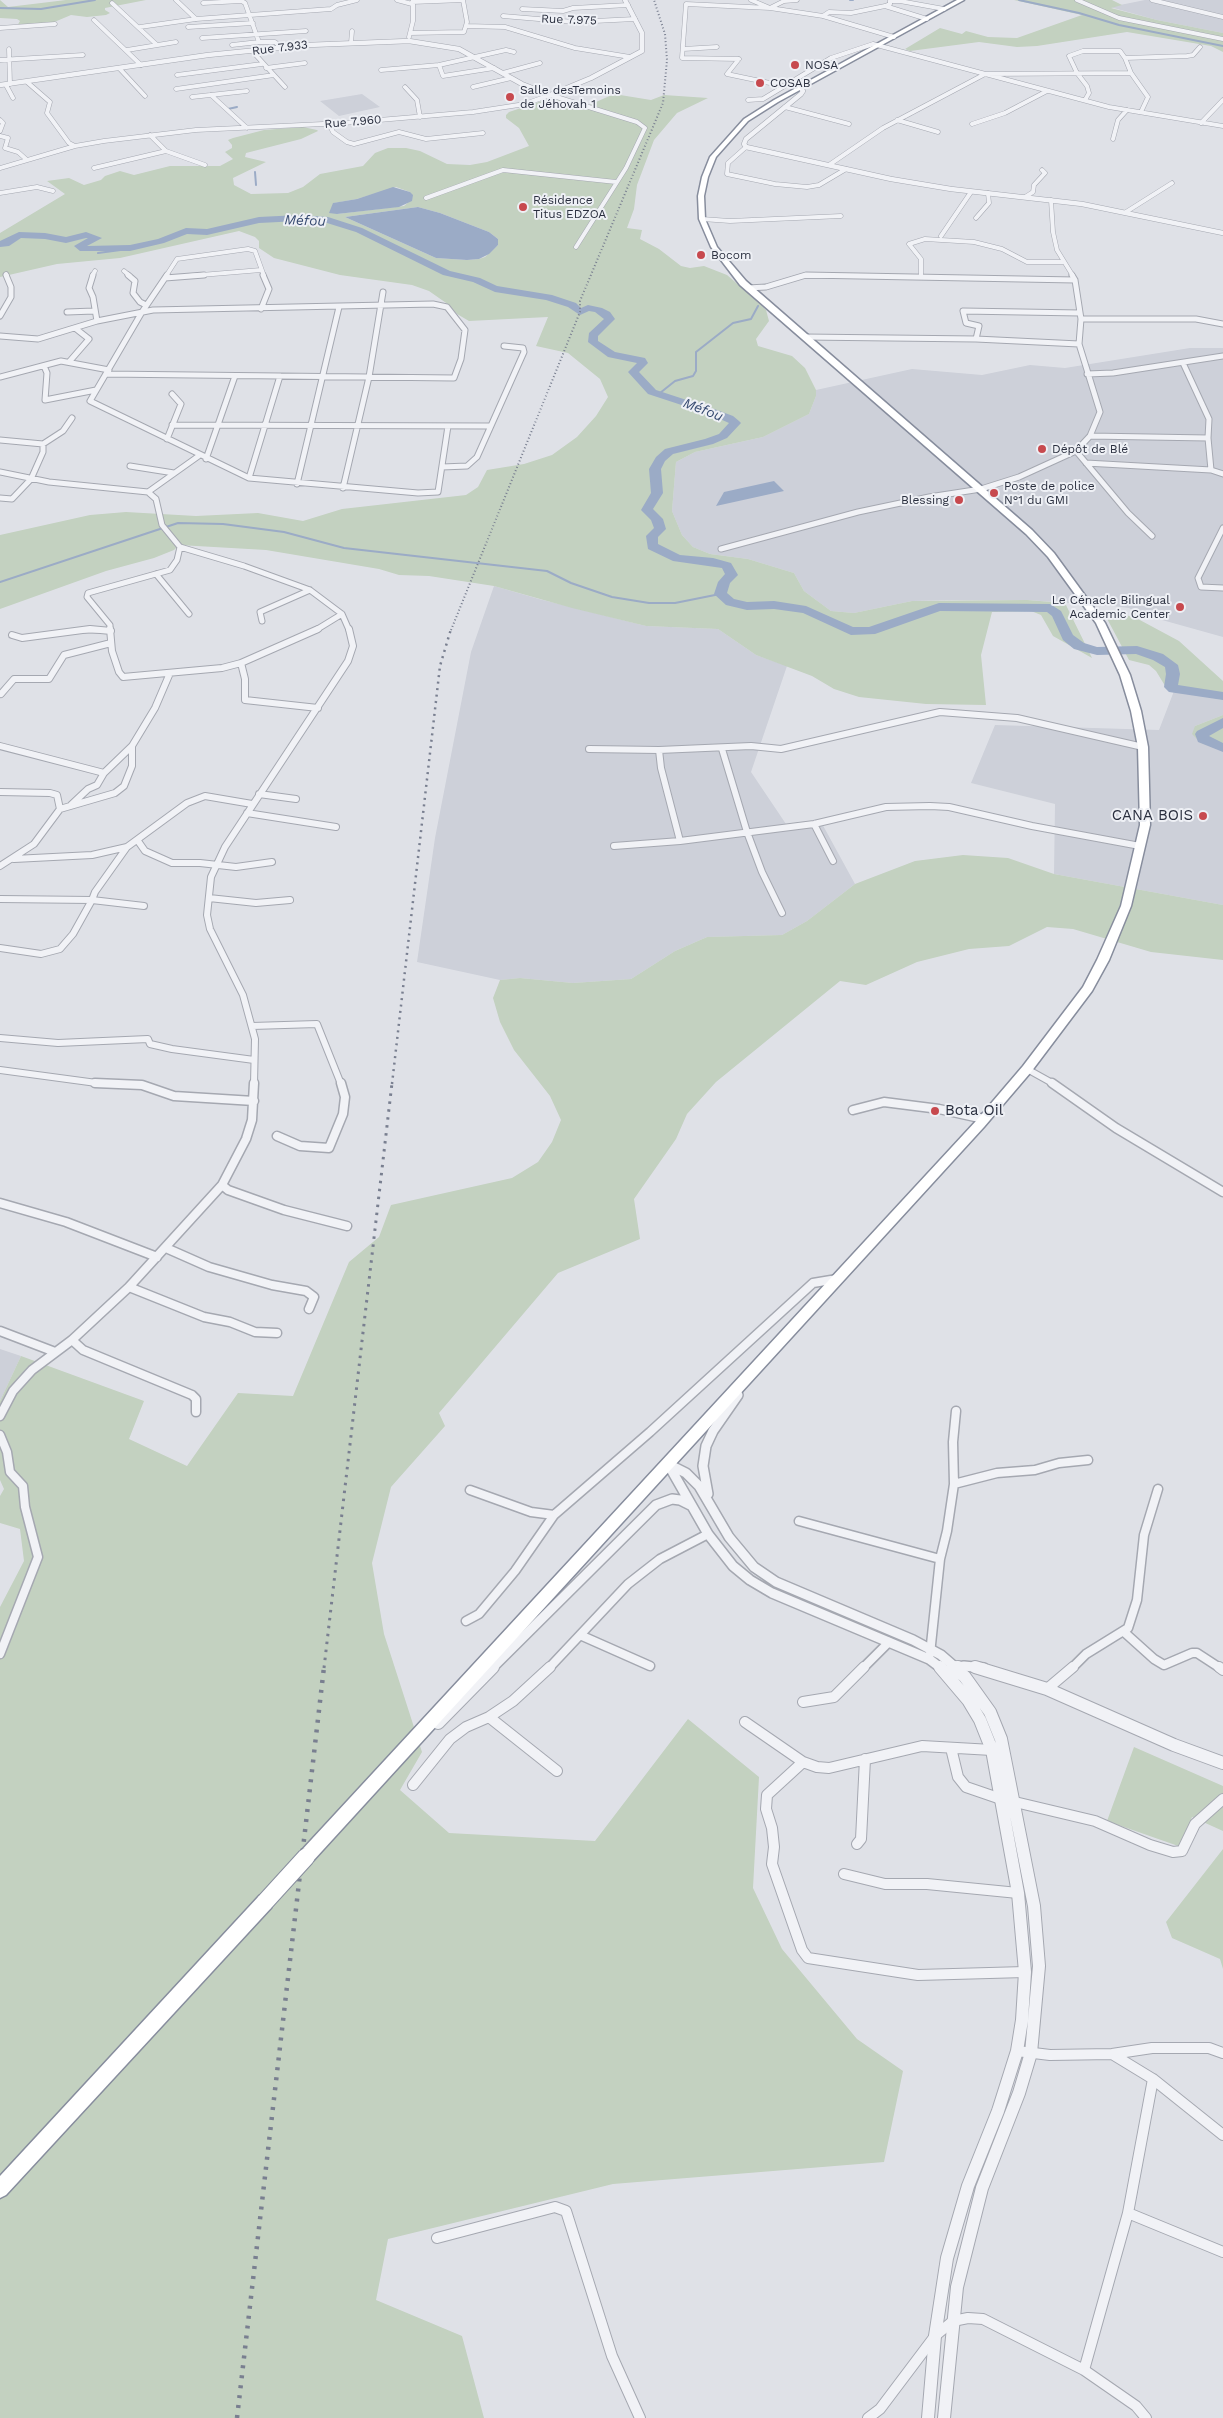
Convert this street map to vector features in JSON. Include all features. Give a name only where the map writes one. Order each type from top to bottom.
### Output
[{"type":"highway","points":[[0,2190],[984,1120],[1070,1015],[1103,960],[1126,906],[1146,810],[1143,746],[1136,711],[1125,675],[1110,643],[1084,599],[1051,555],[1029,532],[748,288],[721,257],[702,219],[700,196],[705,177],[718,150],[754,114],[961,0]]},
{"type":"street","points":[[176,0],[196,19]]},
{"type":"street","points":[[140,27],[196,19],[331,9],[337,5],[357,0]]},
{"type":"street","points":[[396,0],[412,2],[463,0],[465,30],[460,33],[410,33]]},
{"type":"street","points":[[751,0],[770,8],[784,1],[797,0]]},
{"type":"street","points":[[1077,0],[1119,18],[1223,40]]},
{"type":"street","points":[[1152,0],[1223,17]]},
{"type":"street","points":[[203,3],[241,1],[245,3],[259,42]]},
{"type":"street","points":[[822,16],[829,12],[851,13],[900,1],[944,9]]},
{"type":"street","points":[[408,41],[413,21],[412,2]]},
{"type":"street","points":[[522,8],[563,11],[573,8],[627,2]]},
{"type":"street","name":"Rue 7.960","points":[[0,168],[74,146],[150,135],[329,124],[516,106],[565,90],[630,57],[643,48],[642,33],[627,2]]},
{"type":"street","points":[[112,3],[116,9],[140,27],[157,45]]},
{"type":"street","points":[[784,86],[728,74],[739,58],[687,60],[682,58],[684,9],[686,4],[770,8],[822,16],[894,37]]},
{"type":"street","points":[[885,6],[927,18]]},
{"type":"street","name":"Rue 7.975","points":[[503,16],[574,22],[635,19]]},
{"type":"street","points":[[94,20],[141,65]]},
{"type":"street","points":[[188,27],[253,23]]},
{"type":"street","points":[[0,28],[55,24]]},
{"type":"street","points":[[466,26],[505,27],[575,48],[630,57]]},
{"type":"street","points":[[202,38],[306,30]]},
{"type":"street","points":[[351,43],[352,31]]},
{"type":"street","name":"Rue 7.933","points":[[0,85],[208,55],[351,43],[408,41],[446,45],[476,57],[511,78],[550,95]]},
{"type":"street","points":[[126,50],[176,42]]},
{"type":"street","points":[[232,45],[275,42],[282,48]]},
{"type":"street","points":[[748,100],[763,100],[844,52],[867,44],[1128,110],[1223,126]]},
{"type":"street","points":[[683,49],[717,47]]},
{"type":"street","points":[[1126,58],[1187,56],[1193,54],[1200,47]]},
{"type":"street","points":[[10,49],[8,84],[14,98]]},
{"type":"street","points":[[381,70],[439,65],[506,50],[514,52]]},
{"type":"street","points":[[1085,100],[1089,93],[1087,86],[1077,73],[1069,56],[1083,51],[1120,51],[1126,58],[1124,59],[1131,72],[1148,97],[1141,112]]},
{"type":"street","points":[[253,52],[262,64],[286,87]]},
{"type":"street","points":[[0,60],[83,55]]},
{"type":"street","points":[[266,68],[305,63]]},
{"type":"street","points":[[503,73],[540,63]]},
{"type":"street","points":[[177,75],[262,64]]},
{"type":"street","points":[[439,65],[443,76],[494,68]]},
{"type":"street","points":[[119,68],[145,96]]},
{"type":"street","points":[[829,165],[897,120],[985,74],[1131,72]]},
{"type":"street","points":[[176,89],[274,75]]},
{"type":"street","points":[[473,87],[511,78]]},
{"type":"street","points":[[27,82],[50,102],[48,113],[58,130],[74,146]]},
{"type":"street","points":[[405,88],[416,98],[420,116]]},
{"type":"street","points":[[801,88],[802,93],[746,139],[746,147],[728,163],[728,174],[770,184],[807,187],[818,185],[846,168]]},
{"type":"street","points":[[972,124],[1005,114],[1047,90]]},
{"type":"street","points":[[192,97],[247,91]]},
{"type":"street","points":[[211,95],[247,128]]},
{"type":"street","points":[[550,95],[643,124],[645,128],[626,168],[576,247]]},
{"type":"street","points":[[1201,123],[1223,100]]},
{"type":"street","points":[[785,107],[849,124]]},
{"type":"street","points":[[1214,108],[1223,110]]},
{"type":"street","points":[[1114,139],[1118,120],[1128,110]]},
{"type":"street","points":[[0,120],[3,123],[0,131]]},
{"type":"street","points":[[897,120],[938,132]]},
{"type":"street","points":[[329,124],[333,132],[347,142],[354,144],[399,132],[426,139],[483,133]]},
{"type":"street","points":[[150,135],[166,151],[181,158],[204,164]]},
{"type":"street","points":[[0,136],[8,138],[4,148],[18,152],[27,160]]},
{"type":"street","points":[[746,147],[891,179],[971,192],[1051,200],[1126,212],[1223,233]]},
{"type":"street","points":[[94,168],[166,151]]},
{"type":"street","points":[[426,198],[503,170],[616,182]]},
{"type":"street","points":[[1025,198],[1033,192],[1034,185],[1045,173],[1042,170]]},
{"type":"street","points":[[1126,212],[1172,183]]},
{"type":"street","points":[[0,193],[37,187],[54,191]]},
{"type":"street","points":[[941,236],[971,192]]},
{"type":"street","points":[[976,218],[988,203],[988,193]]},
{"type":"street","points":[[721,549],[858,512],[929,497],[981,489],[1025,475],[1076,451],[1090,436],[1100,412],[1079,344],[1080,316],[1075,280],[1057,250],[1053,232],[1051,200]]},
{"type":"street","points":[[702,219],[730,221],[841,216]]},
{"type":"street","points":[[921,276],[920,259],[908,244],[925,238],[974,242],[1007,250],[1027,262],[1063,262]]},
{"type":"street","points":[[261,310],[265,294],[269,289],[257,254],[248,249],[179,258],[146,305],[108,372],[90,399],[92,403],[249,478],[343,488],[438,492],[448,426]]},
{"type":"street","points":[[124,270],[135,281],[133,293],[140,302],[146,305]]},
{"type":"street","points":[[165,278],[261,270]]},
{"type":"street","points":[[95,271],[89,283],[97,322]]},
{"type":"street","points":[[0,316],[11,296],[11,287],[6,274]]},
{"type":"street","points":[[748,288],[766,287],[806,275],[1075,280]]},
{"type":"street","points":[[343,488],[369,377],[383,292]]},
{"type":"street","points":[[0,336],[38,339],[97,322],[153,310],[261,310],[433,304],[447,307],[465,330],[461,359],[454,378],[235,376],[108,372],[61,361],[0,377]]},
{"type":"street","points":[[297,484],[324,377],[339,307]]},
{"type":"street","points":[[976,339],[979,326],[966,323],[963,311],[999,310],[1080,316],[1196,319],[1223,324]]},
{"type":"street","points":[[67,312],[94,311]]},
{"type":"street","points":[[69,362],[89,339],[75,328]]},
{"type":"street","points":[[805,337],[976,339],[1079,344]]},
{"type":"street","points":[[442,467],[463,467],[472,463],[524,352],[523,348],[504,346]]},
{"type":"street","points":[[1087,374],[1183,363],[1223,356]]},
{"type":"street","points":[[1183,363],[1209,419],[1208,438],[1212,470]]},
{"type":"street","points":[[44,366],[48,373],[45,400],[96,390]]},
{"type":"street","points":[[206,459],[220,425],[235,376]]},
{"type":"street","points":[[249,478],[280,376]]},
{"type":"street","points":[[167,439],[181,404],[172,394]]},
{"type":"street","points":[[0,440],[43,444],[63,431],[72,418]]},
{"type":"street","points":[[172,425],[489,426]]},
{"type":"street","points":[[1090,436],[1208,438]]},
{"type":"street","points":[[0,498],[12,499],[31,479],[43,452],[43,444]]},
{"type":"street","points":[[1076,451],[1152,536]]},
{"type":"street","points":[[148,492],[200,455]]},
{"type":"street","points":[[1086,463],[1212,470],[1223,474]]},
{"type":"street","points":[[130,466],[174,472]]},
{"type":"street","points":[[0,472],[80,487],[148,492],[156,499],[162,525],[180,547],[244,566],[310,590],[342,614],[347,621],[353,646],[348,661],[225,847],[211,877],[208,915],[210,929],[243,995],[255,1040],[254,1102],[252,1120],[246,1139],[222,1185],[129,1287],[72,1340],[32,1370],[13,1391],[0,1416]]},
{"type":"street","points":[[1223,528],[1198,578],[1201,587],[1223,588]]},
{"type":"street","points":[[180,547],[177,560],[170,570],[96,589],[88,593],[87,597],[104,616],[111,631],[111,643],[116,665],[123,677],[214,670],[241,663],[312,632],[342,614]]},
{"type":"street","points":[[156,574],[189,614]]},
{"type":"street","points":[[262,621],[260,612],[310,590]]},
{"type":"street","points":[[12,635],[22,638],[90,629],[111,631]]},
{"type":"street","points":[[1,694],[14,679],[49,679],[64,655],[111,643]]},
{"type":"street","points":[[241,663],[245,678],[245,700],[318,708]]},
{"type":"street","points":[[0,866],[14,859],[34,844],[62,809],[88,789],[97,785],[104,773],[132,746],[155,708],[170,673]]},
{"type":"street","points":[[589,749],[722,749],[751,746],[781,749],[940,712],[1017,718],[1143,746]]},
{"type":"street","points":[[0,746],[104,773]]},
{"type":"street","points":[[62,809],[118,792],[129,776],[132,746]]},
{"type":"street","points":[[722,749],[747,832],[762,872],[782,913]]},
{"type":"street","points":[[659,750],[661,768],[680,841]]},
{"type":"street","points":[[0,792],[57,795],[62,809]]},
{"type":"street","points":[[259,794],[296,799]]},
{"type":"street","points":[[14,859],[92,855],[127,847],[138,842],[173,813],[198,798],[205,796],[252,804]]},
{"type":"street","points":[[614,846],[680,841],[814,824],[886,807],[943,807],[1140,846]]},
{"type":"street","points":[[247,813],[336,827]]},
{"type":"street","points":[[814,824],[833,861]]},
{"type":"street","points":[[138,842],[145,851],[172,863],[236,867],[272,862]]},
{"type":"street","points":[[0,948],[41,954],[60,949],[73,934],[95,892],[127,847]]},
{"type":"street","points":[[209,898],[232,898],[256,903],[290,900]]},
{"type":"street","points":[[0,899],[92,900],[144,906]]},
{"type":"street","points":[[252,1026],[317,1024],[334,1063],[345,1097],[343,1114],[334,1140],[329,1148],[300,1146],[277,1136]]},
{"type":"street","points":[[0,1038],[58,1043],[148,1039],[150,1044],[172,1050],[254,1060]]},
{"type":"street","points":[[1027,1069],[1060,1088],[1116,1128],[1223,1192]]},
{"type":"street","points":[[0,1070],[108,1085],[142,1085],[174,1096],[254,1102]]},
{"type":"street","points":[[853,1110],[884,1102],[939,1109],[984,1120]]},
{"type":"street","points":[[222,1185],[228,1190],[284,1210],[347,1226]]},
{"type":"street","points":[[0,1203],[66,1222],[157,1257]]},
{"type":"street","points":[[166,1248],[209,1267],[272,1285],[306,1291],[314,1297],[310,1309]]},
{"type":"street","points":[[466,1621],[479,1614],[509,1578],[554,1515],[650,1432],[813,1283],[839,1279]]},
{"type":"street","points":[[129,1287],[204,1318],[230,1322],[255,1332],[277,1333]]},
{"type":"street","points":[[0,1331],[55,1352]]},
{"type":"street","points":[[72,1340],[83,1350],[192,1395],[196,1399],[196,1412]]},
{"type":"street","points":[[710,1502],[703,1466],[706,1446],[724,1413],[762,1362]]},
{"type":"street","points":[[930,1654],[940,1559],[948,1531],[954,1484],[953,1442],[956,1411]]},
{"type":"street","points":[[0,1435],[7,1452],[10,1472],[23,1486],[25,1507],[38,1557],[0,1654]]},
{"type":"street","points":[[954,1484],[997,1473],[1035,1470],[1060,1463],[1088,1460]]},
{"type":"street","points":[[668,1464],[686,1473],[699,1486],[729,1537],[754,1567],[776,1582],[930,1654],[950,1669],[965,1677],[990,1712],[1001,1739],[1015,1802],[1034,1906],[1039,1966],[1036,2017],[1031,2053],[1019,2093],[982,2188],[957,2287],[944,2418]]},
{"type":"street","points":[[668,1464],[708,1534],[733,1566],[750,1580],[772,1593],[890,1642],[930,1654]]},
{"type":"street","points":[[1047,1689],[1064,1676],[1086,1654],[1124,1632],[1138,1600],[1144,1535],[1158,1489]]},
{"type":"street","points":[[470,1490],[531,1512],[554,1515]]},
{"type":"street","points":[[395,1762],[433,1729],[645,1514],[656,1505],[672,1499],[680,1500],[693,1508]]},
{"type":"street","points":[[799,1522],[940,1559]]},
{"type":"street","points":[[413,1785],[450,1739],[466,1727],[489,1717],[512,1701],[547,1670],[628,1584],[660,1559],[708,1534]]},
{"type":"street","points":[[1124,1632],[1154,1659],[1164,1664],[1170,1664],[1192,1653],[1197,1653],[1223,1670]]},
{"type":"street","points":[[580,1635],[650,1666]]},
{"type":"street","points":[[803,1702],[834,1697],[890,1642]]},
{"type":"street","points":[[950,1669],[983,1668],[1047,1689],[1174,1745],[1223,1763]]},
{"type":"street","points":[[928,2418],[935,2336],[947,2258],[963,2204],[998,2111],[1017,2051],[1022,2020],[1025,1972],[1018,1893],[992,1750],[980,1720],[950,1669]]},
{"type":"street","points":[[489,1717],[557,1772]]},
{"type":"street","points":[[745,1722],[803,1762],[817,1767],[829,1768],[922,1746],[992,1750]]},
{"type":"street","points":[[951,1748],[958,1777],[966,1787],[1001,1799]]},
{"type":"street","points":[[857,1844],[861,1838],[865,1759]]},
{"type":"street","points":[[803,1762],[767,1795],[766,1809],[772,1828],[774,1848],[772,1864],[802,1950],[808,1958],[918,1975],[1025,1972]]},
{"type":"street","points":[[1015,1802],[1095,1821],[1150,1845],[1173,1852],[1182,1851],[1195,1824],[1223,1799]]},
{"type":"street","points":[[844,1874],[885,1884],[927,1884],[1018,1893]]},
{"type":"street","points":[[1017,2051],[1050,2055],[1112,2054],[1152,2048],[1209,2048],[1223,2053]]},
{"type":"street","points":[[1112,2054],[1153,2079],[1223,2135]]},
{"type":"street","points":[[1084,2370],[1128,2213],[1153,2079]]},
{"type":"street","points":[[436,2238],[555,2206],[566,2211],[612,2356],[640,2418]]},
{"type":"street","points":[[1128,2213],[1223,2252]]},
{"type":"street","points":[[868,2418],[880,2409],[935,2336],[953,2321],[968,2318],[983,2319],[1084,2370],[1136,2406],[1146,2418]]},
{"type":"shaded area","points":[[1145,0],[1223,0],[1223,33],[1157,20],[1110,7]]},
{"type":"shaded area","points":[[362,94],[380,107],[339,116],[320,101]]},
{"type":"shaded area","points":[[1190,348],[1223,348],[1223,637],[1137,613],[1129,608],[1027,600],[912,601],[854,613],[831,611],[804,591],[794,573],[748,559],[710,554],[693,547],[682,535],[672,511],[676,462],[695,452],[763,437],[809,414],[816,396],[816,390],[912,369],[982,375],[1030,365],[1065,368]]},
{"type":"shaded area","points":[[494,586],[646,626],[718,629],[756,655],[787,666],[751,772],[786,824],[820,820],[855,884],[807,921],[782,935],[707,937],[675,951],[631,979],[573,983],[520,978],[500,980],[417,962],[435,838],[471,652]]},
{"type":"shaded area","points":[[1174,691],[1223,700],[1223,715],[1195,726],[1201,743],[1223,751],[1223,905],[1054,874],[1055,804],[971,783],[995,725],[1159,730]]},
{"type":"shaded area","points":[[0,1349],[21,1356],[0,1401]]},
{"type":"green space","points":[[0,0],[8,7],[66,0],[146,0],[105,8],[110,13],[106,15],[87,17],[71,15],[52,23],[17,26],[20,21],[17,19],[0,18]]},
{"type":"green space","points":[[1014,0],[1112,0],[1122,5],[1111,8],[1157,20],[1223,33],[1223,52],[1211,46],[1127,32],[1037,46],[1017,47],[979,42],[910,51],[905,49],[940,28],[962,34],[966,31],[988,37],[1017,38],[1082,15]]},
{"type":"green space","points":[[614,94],[651,100],[664,95],[708,98],[677,113],[654,140],[637,185],[634,209],[627,228],[642,230],[640,239],[659,249],[681,266],[690,268],[704,266],[727,275],[734,281],[766,310],[769,321],[756,339],[758,346],[792,356],[805,368],[816,390],[816,396],[809,414],[763,437],[695,452],[676,462],[672,511],[682,535],[693,547],[710,554],[748,559],[794,573],[804,591],[831,611],[854,613],[912,601],[1027,600],[1065,603],[1092,658],[1053,636],[1041,615],[1031,611],[992,612],[981,655],[986,705],[926,704],[859,697],[834,689],[812,676],[756,655],[718,629],[646,626],[494,586],[429,576],[399,575],[379,569],[266,550],[179,545],[174,550],[154,558],[106,571],[0,609],[0,535],[90,515],[126,512],[196,516],[258,513],[303,521],[342,509],[466,495],[478,487],[487,470],[524,464],[552,455],[577,437],[596,416],[608,397],[600,379],[568,353],[536,346],[548,317],[469,321],[457,314],[449,305],[429,291],[412,285],[340,275],[274,258],[259,248],[259,241],[255,237],[239,231],[120,258],[57,264],[0,277],[0,233],[65,194],[47,181],[69,178],[84,185],[101,180],[105,176],[120,171],[134,175],[170,166],[220,166],[233,159],[225,152],[232,148],[228,140],[233,138],[264,130],[303,127],[317,130],[301,139],[246,153],[245,157],[266,162],[233,178],[234,185],[251,194],[288,193],[303,187],[320,174],[363,166],[375,153],[388,148],[406,148],[420,151],[447,164],[470,165],[487,162],[529,146],[519,128],[506,118],[509,112],[551,98],[587,106]],"holes":[[[396,187],[410,192],[411,200],[404,206],[337,214],[334,203],[357,199]],[[418,207],[440,213],[489,232],[498,239],[498,245],[485,257],[479,259],[436,258],[345,217]]]},
{"type":"green space","points":[[1114,611],[1138,619],[1179,641],[1223,681],[1223,700],[1167,689],[1156,671],[1149,665],[1129,660],[1104,613]]},
{"type":"green space","points":[[1223,715],[1223,751],[1201,743],[1192,734],[1195,726]]},
{"type":"green space","points":[[963,855],[1008,858],[1054,874],[1223,905],[1223,960],[1151,952],[1073,929],[1047,927],[1009,946],[969,949],[917,962],[866,985],[840,981],[716,1082],[687,1114],[676,1139],[634,1199],[640,1239],[558,1273],[439,1413],[445,1426],[391,1487],[372,1563],[384,1634],[422,1752],[400,1790],[449,1833],[595,1841],[688,1719],[759,1777],[753,1888],[782,1949],[857,2039],[903,2071],[884,2162],[613,2184],[388,2239],[376,2300],[462,2336],[484,2418],[0,2418],[0,1607],[24,1561],[20,1529],[0,1523],[0,1496],[4,1489],[0,1480],[0,1401],[21,1356],[144,1401],[129,1439],[187,1466],[238,1393],[293,1396],[349,1262],[379,1237],[391,1205],[512,1178],[538,1162],[552,1142],[561,1120],[550,1096],[514,1050],[500,1022],[493,998],[500,980],[520,978],[573,983],[631,979],[675,951],[707,937],[782,935],[807,921],[855,884],[915,861]]},
{"type":"green space","points":[[1134,1747],[1223,1786],[1223,1831],[1192,1817],[1181,1847],[1107,1821]]},
{"type":"green space","points":[[1223,1849],[1223,1969],[1220,1959],[1172,1938],[1166,1922]]},
{"type":"water","points":[[393,187],[410,192],[413,195],[412,201],[399,207],[337,214],[329,213],[333,203],[357,199]]},
{"type":"water","points":[[418,207],[440,213],[489,232],[498,239],[498,245],[489,254],[479,259],[436,258],[345,217]]},
{"type":"water","points":[[774,481],[784,491],[716,506],[724,492]]},
{"type":"waterway","points":[[0,8],[41,9],[95,0]]},
{"type":"waterway","points":[[1019,0],[1079,13],[1119,25],[1223,46]]},
{"type":"waterway","points":[[228,109],[237,107]]},
{"type":"waterway","points":[[255,172],[256,185]]},
{"type":"waterway","name":"Méfou","points":[[0,244],[6,244],[19,235],[45,236],[66,240],[86,235],[97,238],[79,246],[83,249],[130,248],[161,241],[186,231],[207,232],[259,220],[299,218],[328,220],[359,230],[447,273],[476,280],[495,289],[548,297],[572,305],[580,312],[588,308],[598,310],[606,314],[610,319],[593,335],[593,342],[612,355],[641,360],[643,363],[633,372],[643,380],[652,392],[713,412],[729,418],[735,423],[723,436],[709,442],[669,451],[660,459],[655,469],[657,493],[647,510],[657,519],[660,529],[652,536],[652,546],[677,558],[713,562],[727,566],[732,575],[724,582],[720,594],[730,602],[747,606],[774,605],[806,610],[851,631],[870,631],[939,607],[1050,608],[1057,614],[1068,637],[1079,646],[1097,651],[1137,650],[1158,657],[1171,665],[1173,674],[1171,687],[1174,689],[1213,693],[1223,696]]},
{"type":"waterway","name":"Méfou","points":[[98,253],[128,249]]},
{"type":"waterway","points":[[660,393],[675,381],[693,376],[696,371],[696,352],[733,323],[751,319],[758,306]]},
{"type":"waterway","points":[[0,582],[178,523],[223,524],[284,532],[344,548],[547,571],[571,583],[612,597],[649,603],[675,603],[720,594]]},
{"type":"waterway","name":"Méfou","points":[[1223,722],[1202,734],[1203,739],[1223,748]]},
{"type":"railway","points":[[451,630],[580,312],[580,301],[663,103],[667,60],[665,34],[654,0]]},
{"type":"railway","points":[[392,1084],[440,666],[451,629]]},
{"type":"railway","points":[[324,1668],[392,1083]]},
{"type":"railway","points":[[237,2418],[324,1667]]},
{"type":"place","name":"NOSA","points":[[795,65]]},
{"type":"place","name":"COSAB","points":[[760,83]]},
{"type":"place","name":"Salle desTemoins de Jéhovah 1","points":[[510,97]]},
{"type":"place","name":"Résidence Titus EDZOA","points":[[523,207]]},
{"type":"place","name":"Bocom","points":[[701,255]]},
{"type":"place","name":"Dépôt de Blé","points":[[1042,449]]},
{"type":"place","name":"Poste de police N°1 du GMI","points":[[994,493]]},
{"type":"place","name":"Blessing","points":[[959,500]]},
{"type":"place","name":"Le Cénacle Bilingual Academic Center","points":[[1180,607]]},
{"type":"place","name":"CANA BOIS","points":[[1203,816]]},
{"type":"place","name":"Bota Oil","points":[[935,1111]]}]
